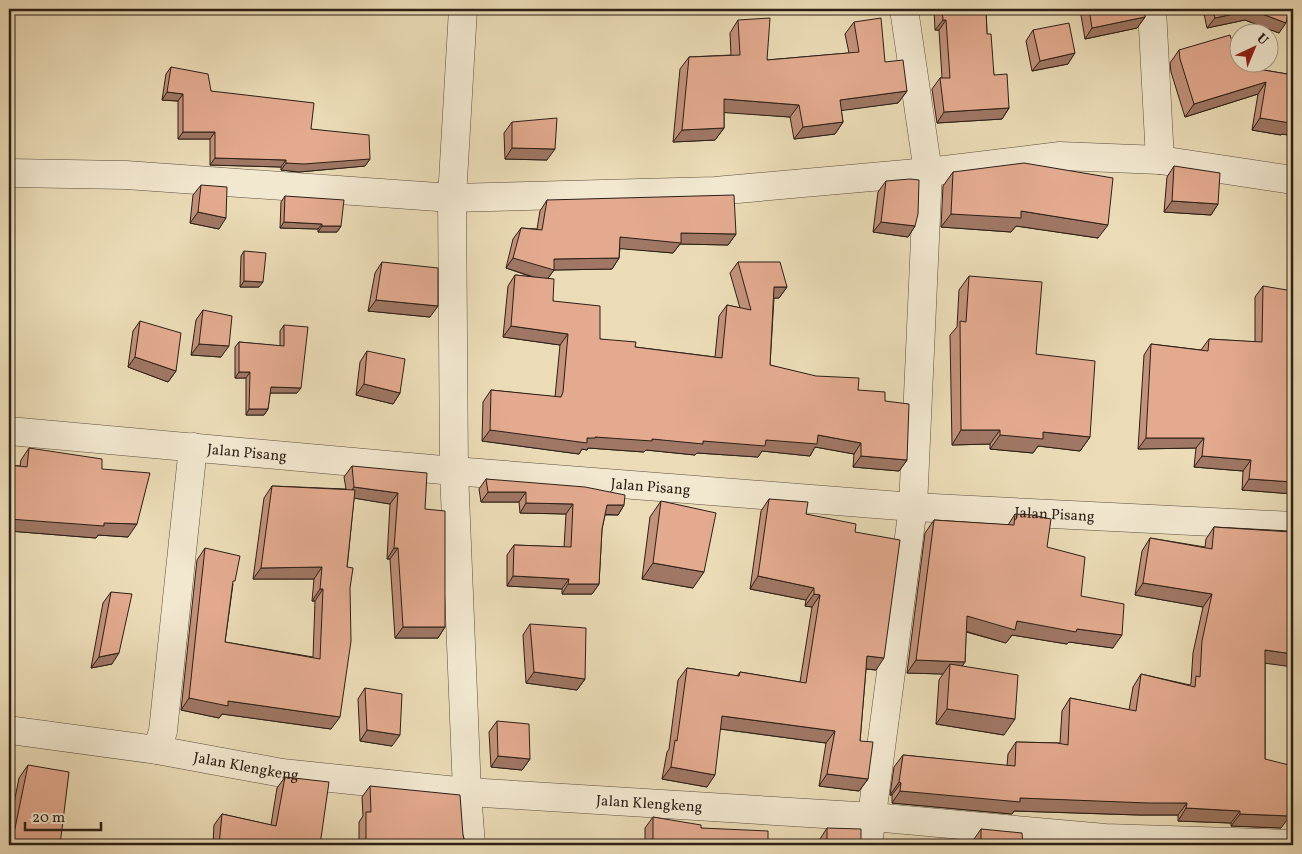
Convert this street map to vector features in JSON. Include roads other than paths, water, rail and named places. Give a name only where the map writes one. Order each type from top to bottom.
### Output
[{"type":"street","points":[[463,9],[452,198],[454,471],[467,792],[472,845]]},
{"type":"street","points":[[868,845],[914,506],[928,172],[904,9]]},
{"type":"street","points":[[1152,9],[1160,160]]},
{"type":"street","points":[[9,173],[126,175],[452,198],[715,191],[928,172],[1060,156],[1160,160],[1293,180]]},
{"type":"street","name":"Jalan Pisang","points":[[9,431],[454,471],[914,506],[1293,526]]},
{"type":"street","points":[[157,750],[163,732],[194,447]]},
{"type":"street","name":"Jalan Klengkeng","points":[[9,730],[157,750],[282,773],[467,792],[873,817],[1104,841],[1293,844]]}]
